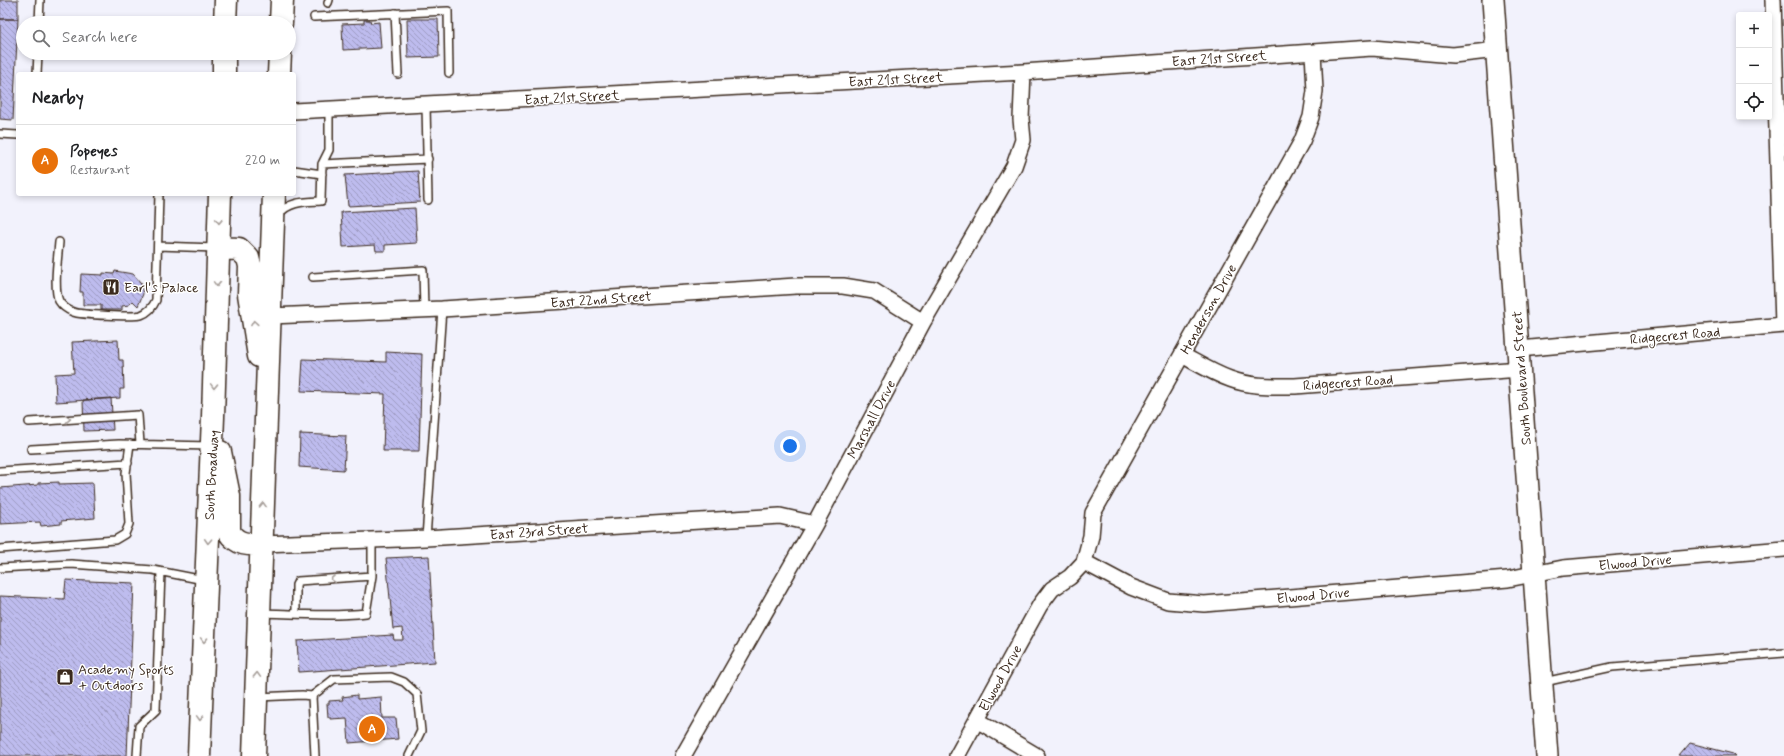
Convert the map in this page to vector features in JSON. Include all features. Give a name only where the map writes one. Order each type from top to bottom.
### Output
[{"type":"main road","points":[[226,0],[226,16]]},
{"type":"main road","points":[[281,16],[282,0]]},
{"type":"main road","name":"South Boulevard Street","points":[[1493,0],[1520,359],[1547,756]]},
{"type":"main road","points":[[224,60],[224,72]]},
{"type":"main road","points":[[279,72],[280,60]]},
{"type":"main road","name":"South Broadway","points":[[199,756],[212,446],[220,196]]},
{"type":"main road","points":[[254,756],[274,196]]},
{"type":"main road","points":[[218,248],[239,249],[248,258],[250,266],[249,294],[267,403]]},
{"type":"main road","points":[[213,417],[229,496],[229,532],[235,539],[246,545],[262,544]]},
{"type":"street","points":[[1773,0],[1780,103],[1784,325]]},
{"type":"street","name":"East 21st Street","points":[[296,111],[1023,72],[1372,48],[1453,55],[1497,50]]},
{"type":"street","name":"Henderson Drive","points":[[1084,562],[1091,536],[1093,513],[1302,141],[1310,117],[1315,92],[1313,52]]},
{"type":"street","name":"Marshall Drive","points":[[683,756],[815,524],[923,322],[1014,166],[1023,140],[1021,119],[1023,72]]},
{"type":"street","name":"East 22nd Street","points":[[270,316],[442,309],[796,286],[843,286],[874,291],[923,322]]},
{"type":"street","name":"Ridgecrest Road","points":[[1182,355],[1229,379],[1250,384],[1295,386],[1784,325]]},
{"type":"street","name":"East 23rd Street","points":[[262,544],[426,538],[780,516],[815,524]]},
{"type":"street","name":"Elwood Drive","points":[[957,756],[1040,605],[1052,589],[1070,577],[1084,562],[1131,587],[1168,601],[1204,604],[1508,580],[1563,568],[1784,549]]},
{"type":"street","points":[[977,720],[1037,756]]},
{"type":"lane","points":[[40,0],[40,16]]},
{"type":"lane","points":[[314,17],[448,11],[449,72]]},
{"type":"lane","points":[[395,13],[398,74]]},
{"type":"lane","points":[[38,60],[38,72]]},
{"type":"lane","points":[[426,105],[428,200]]},
{"type":"lane","points":[[274,220],[286,206],[295,203],[321,201],[322,164],[329,150],[329,109]]},
{"type":"lane","points":[[0,134],[16,135]]},
{"type":"lane","points":[[322,164],[428,159]]},
{"type":"lane","points":[[296,170],[322,174]]},
{"type":"lane","points":[[59,242],[57,290],[58,300],[64,307],[73,312],[84,314],[140,316],[152,308],[156,300],[160,196]]},
{"type":"lane","points":[[158,246],[218,248]]},
{"type":"lane","points":[[313,277],[423,270],[424,310]]},
{"type":"lane","points":[[426,538],[442,309]]},
{"type":"lane","points":[[29,422],[138,414],[140,444]]},
{"type":"lane","points":[[0,549],[114,540],[125,534],[129,524],[126,473],[130,444]]},
{"type":"lane","points":[[31,449],[130,444],[212,446]]},
{"type":"lane","points":[[0,472],[128,463]]},
{"type":"lane","points":[[259,613],[352,615],[366,613],[372,576],[372,540]]},
{"type":"lane","points":[[0,568],[71,564],[161,572],[206,580]]},
{"type":"lane","points":[[137,756],[139,726],[156,710],[161,572]]},
{"type":"lane","points":[[296,614],[296,585],[298,581],[372,576]]},
{"type":"lane","points":[[1542,683],[1612,667],[1784,653]]},
{"type":"lane","points":[[256,697],[312,696],[334,679],[391,677],[404,682],[418,694],[421,731],[409,756]]},
{"type":"lane","points":[[312,696],[315,756]]},
{"type":"building","points":[[0,0],[18,0],[18,16],[16,16],[16,19],[0,19]]},
{"type":"building","points":[[0,19],[16,19],[13,120],[0,119]]},
{"type":"building","points":[[407,19],[438,19],[439,57],[408,58]]},
{"type":"building","points":[[364,20],[370,20],[371,23],[379,22],[381,48],[343,50],[342,24],[364,23]]},
{"type":"building","points":[[418,171],[420,202],[348,206],[345,175]]},
{"type":"building","points":[[415,208],[417,243],[385,245],[385,251],[376,251],[375,245],[343,247],[341,212]]},
{"type":"building","name":"Earl's Palace","points":[[115,271],[133,274],[141,283],[143,294],[138,306],[133,301],[129,305],[122,306],[122,310],[101,310],[101,305],[83,305],[83,292],[80,292],[81,274],[103,275],[103,273],[114,274]]},
{"type":"building","points":[[118,340],[119,360],[123,360],[124,389],[120,389],[120,398],[56,402],[55,374],[74,373],[72,342]]},
{"type":"building","points":[[386,352],[422,354],[419,451],[383,451],[385,394],[301,391],[303,359],[386,362]]},
{"type":"building","points":[[111,398],[113,430],[84,431],[83,400]]},
{"type":"building","points":[[300,434],[346,436],[344,470],[299,467]]},
{"type":"building","points":[[59,482],[59,484],[93,483],[95,518],[61,521],[61,524],[41,526],[40,522],[0,524],[0,488]]},
{"type":"building","points":[[429,556],[435,662],[299,672],[297,641],[393,635],[394,640],[403,640],[402,628],[393,629],[386,558]]},
{"type":"building","name":"Academy Sports + Outdoors","points":[[66,580],[134,583],[127,756],[0,756],[0,596],[64,599]]},
{"type":"building","points":[[357,695],[357,699],[381,697],[382,718],[396,718],[398,739],[349,743],[347,718],[330,719],[330,717],[328,717],[327,704],[329,704],[329,701],[343,700],[342,697]]},
{"type":"building","points":[[1690,743],[1733,754],[1735,756],[1679,756]]},
{"type":"place","name":"Earl's Palace","points":[[111,287]]},
{"type":"place","name":"Academy Sports + Outdoors","points":[[65,677]]},
{"type":"place","name":"Popeyes","points":[[372,729]]}]
